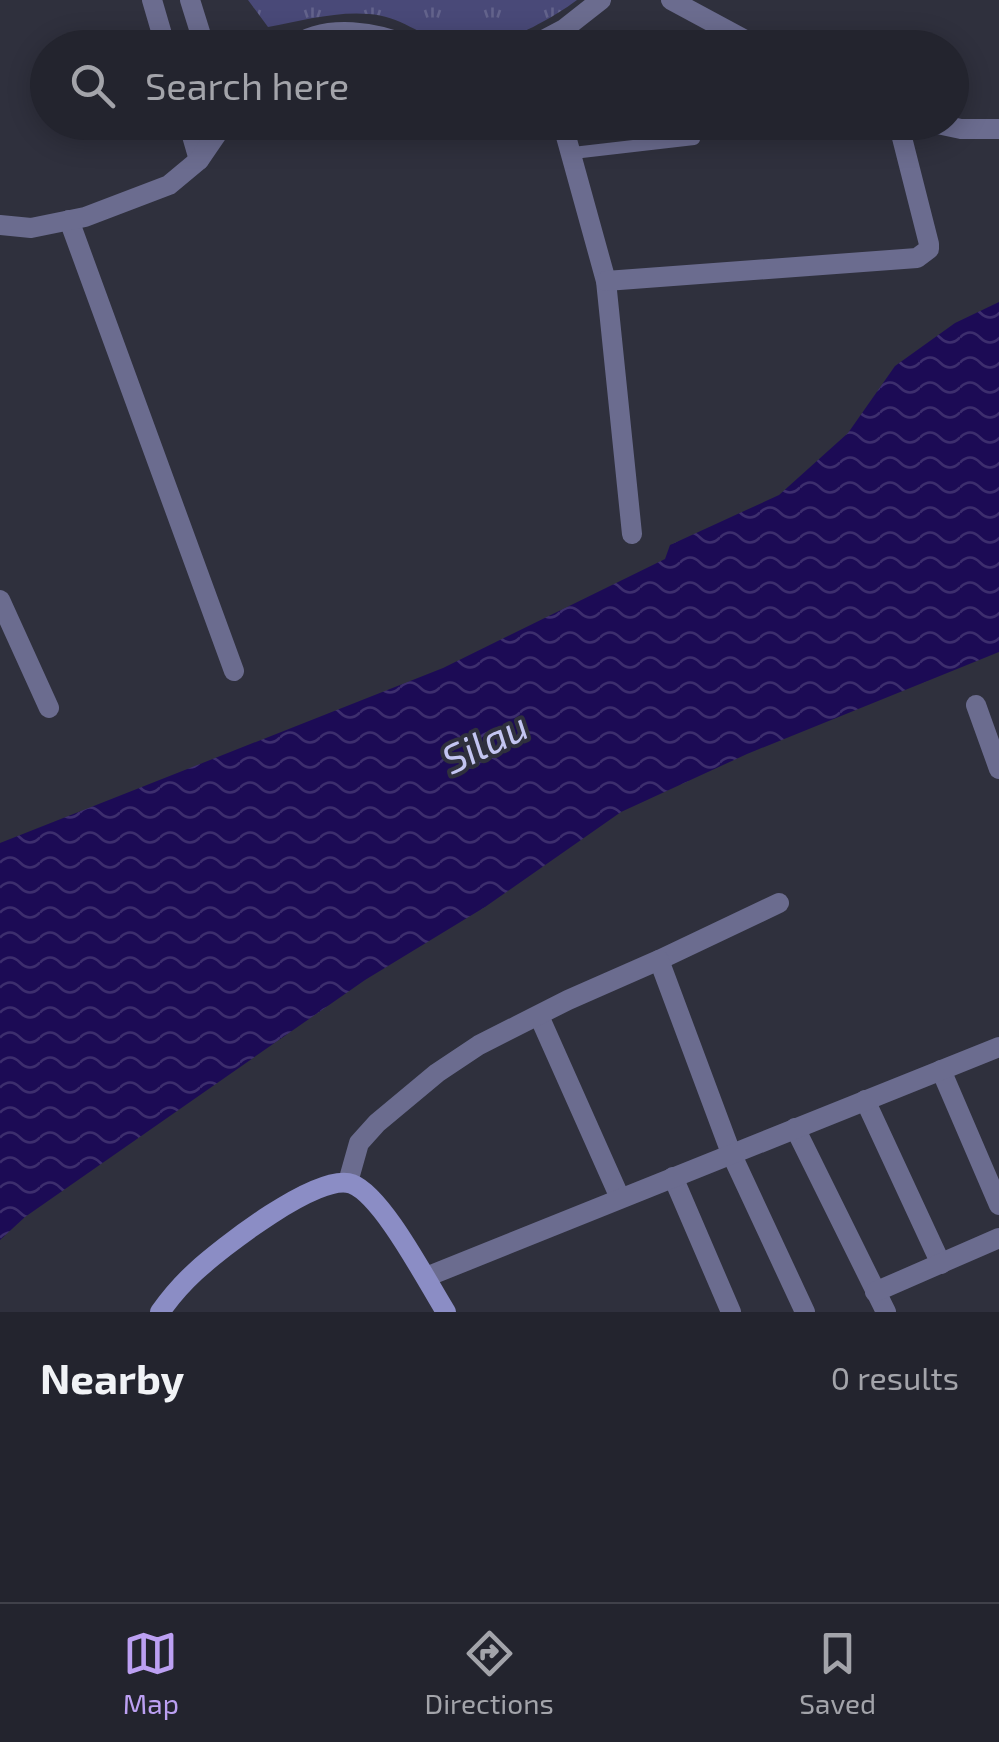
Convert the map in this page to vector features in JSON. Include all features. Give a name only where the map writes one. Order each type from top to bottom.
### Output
[{"type":"main road","points":[[160,1312],[195,1272],[239,1238],[302,1196],[330,1183],[348,1182],[372,1199],[446,1312]]},
{"type":"street","points":[[152,0],[161,30]]},
{"type":"street","points":[[190,0],[199,30]]},
{"type":"street","points":[[561,30],[601,0]]},
{"type":"street","points":[[671,0],[727,30]]},
{"type":"street","points":[[969,129],[999,129]]},
{"type":"street","points":[[193,140],[199,160]]},
{"type":"street","points":[[0,225],[32,228],[68,220],[170,184],[199,160],[213,140]]},
{"type":"street","points":[[569,140],[606,281],[632,534]]},
{"type":"street","points":[[606,281],[922,256],[929,249],[928,236],[903,140]]},
{"type":"street","points":[[68,220],[234,671]]},
{"type":"street","points":[[0,600],[49,708]]},
{"type":"street","points":[[976,706],[999,769]]},
{"type":"street","points":[[348,1182],[359,1143],[437,1072],[479,1045],[568,1000],[779,903]]},
{"type":"street","points":[[659,960],[731,1153],[805,1312]]},
{"type":"street","points":[[539,1016],[620,1198]]},
{"type":"street","points":[[426,1277],[999,1046]]},
{"type":"street","points":[[941,1070],[999,1205]]},
{"type":"street","points":[[865,1100],[941,1264]]},
{"type":"street","points":[[795,1128],[878,1305],[941,1264],[999,1238]]},
{"type":"street","points":[[672,1177],[731,1312]]},
{"type":"lane","points":[[574,154],[686,140]]},
{"type":"green space","points":[[248,0],[577,0],[525,30],[416,30],[390,18],[356,13],[268,27]]},
{"type":"water","name":"Silau","points":[[999,302],[999,652],[747,754],[621,812],[485,907],[365,980],[25,1217],[0,1240],[0,843],[443,668],[665,559],[670,545],[779,495],[848,433],[895,366],[955,323]]}]
